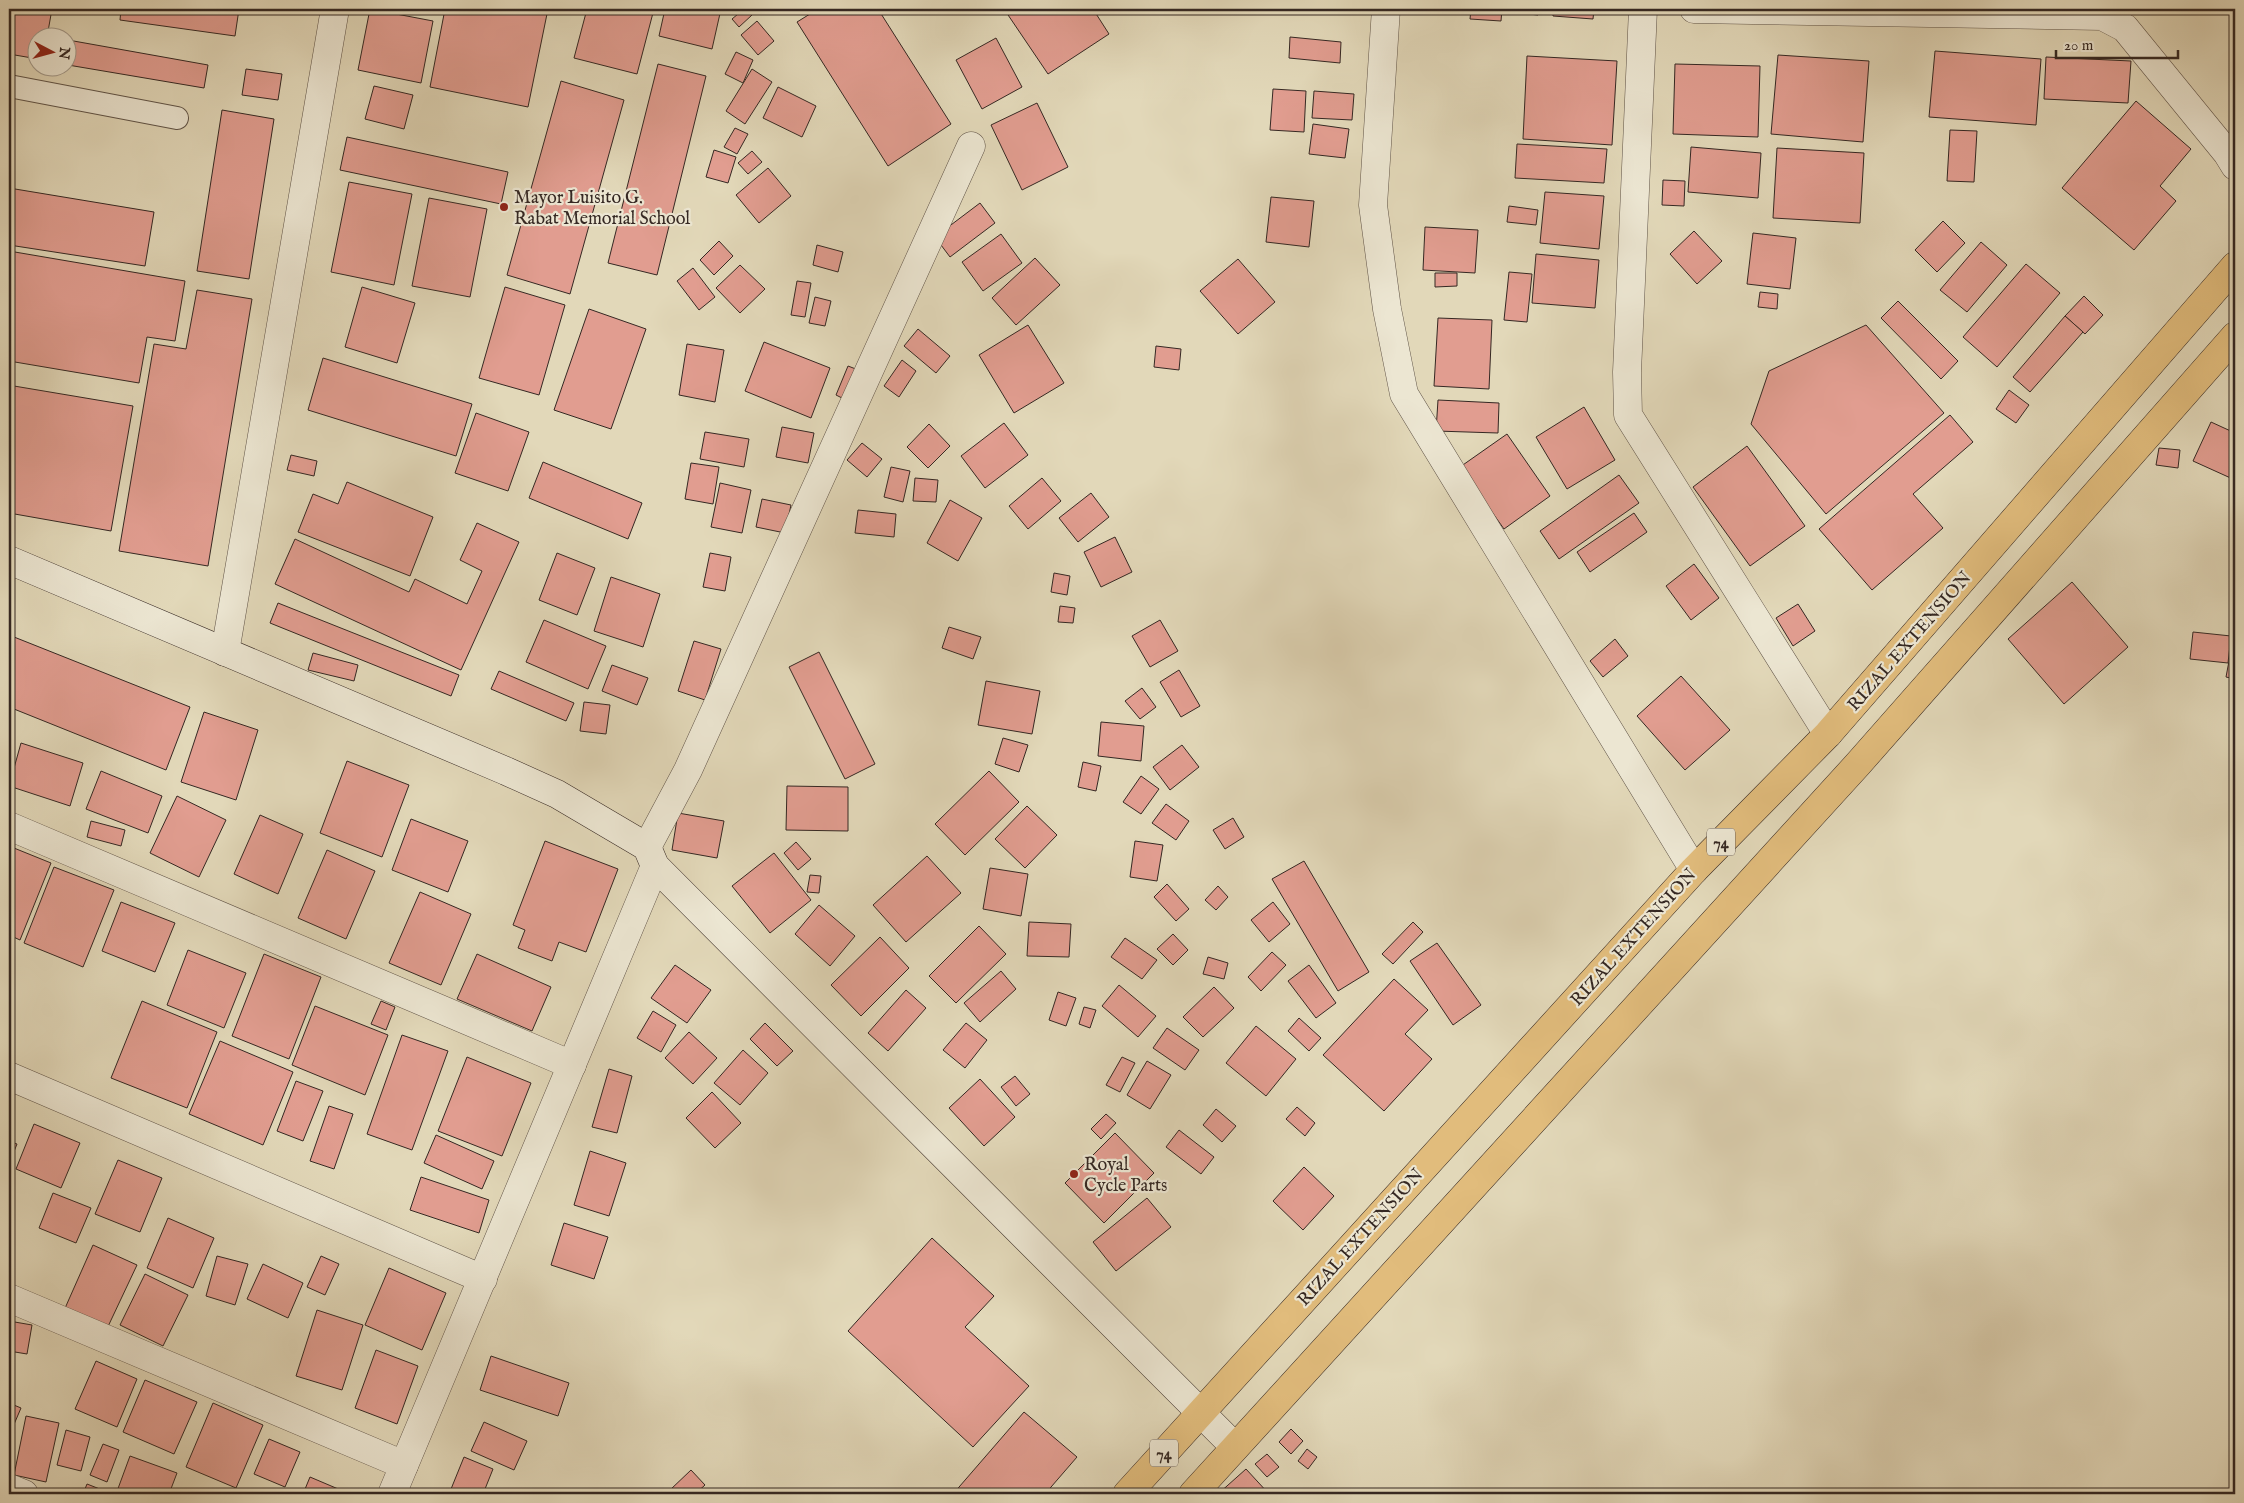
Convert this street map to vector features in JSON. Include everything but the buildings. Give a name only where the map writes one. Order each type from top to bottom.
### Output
[{"type":"main road","name":"RIZAL EXTENSION","points":[[1127,1494],[1694,870],[1828,734],[2235,266]]},
{"type":"main road","points":[[1193,1494],[1858,764],[2235,336]]},
{"type":"street","points":[[225,652],[335,9]]},
{"type":"street","points":[[1386,9],[1373,206],[1387,309],[1404,394],[1694,870]]},
{"type":"street","points":[[1643,9],[1627,372],[1628,416],[1828,734]]},
{"type":"street","points":[[1694,9],[2102,16],[2125,28],[2227,153],[2235,166]]},
{"type":"street","points":[[392,1494],[572,1065],[651,857],[688,770],[971,146]]},
{"type":"street","points":[[9,560],[557,794],[651,857],[1235,1447]]},
{"type":"street","points":[[9,826],[572,1065]]},
{"type":"street","points":[[9,1076],[483,1279]]},
{"type":"street","points":[[9,1298],[404,1465]]},
{"type":"street","points":[[9,1488],[24,1494]]},
{"type":"lane","points":[[9,86],[177,118]]},
{"type":"place","name":"Mayor Luisito G. Rabat Memorial School","points":[[504,207]]},
{"type":"place","name":"Royal Cycle Parts","points":[[1074,1174]]}]
